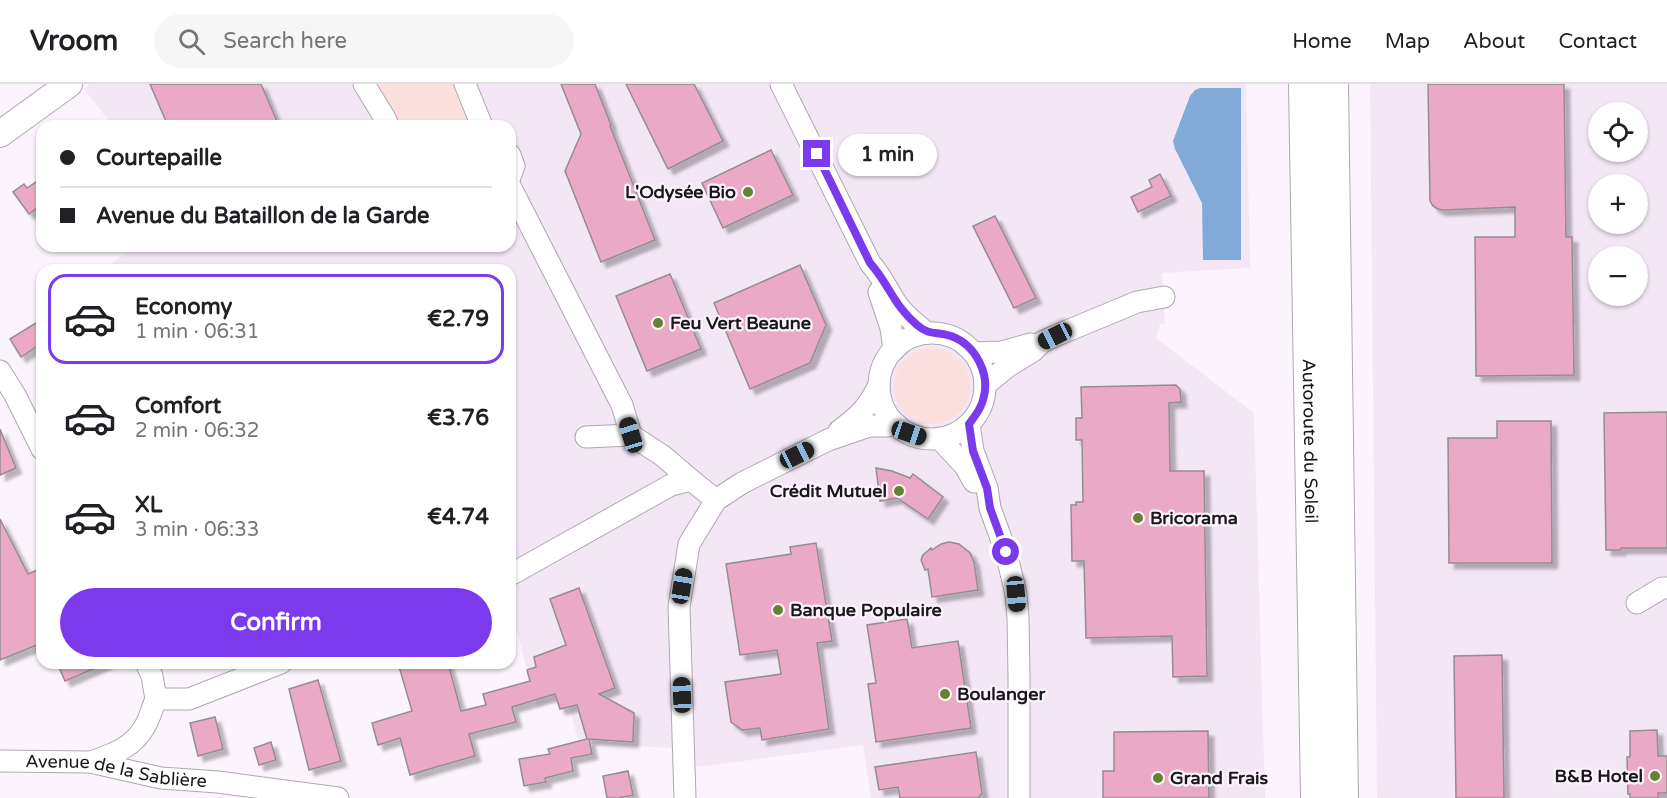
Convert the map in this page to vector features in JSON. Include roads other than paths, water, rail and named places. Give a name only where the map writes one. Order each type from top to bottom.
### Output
[{"type":"highway","name":"Autoroute du Soleil","points":[[1304,84],[1316,798]]},
{"type":"highway","name":"Autoroute du Soleil","points":[[1333,84],[1343,798]]},
{"type":"highway","points":[[1334,177],[1349,233],[1363,798]]},
{"type":"main road","points":[[0,134],[69,84]]},
{"type":"street","points":[[364,84],[386,120]]},
{"type":"street","points":[[465,84],[480,120]]},
{"type":"street","points":[[782,84],[870,263],[872,277],[891,328],[894,350]]},
{"type":"street","points":[[516,198],[622,405],[631,435]]},
{"type":"street","points":[[870,263],[880,273],[898,306],[927,333]]},
{"type":"street","points":[[974,353],[1001,352],[1042,342],[1118,309],[1149,299],[1164,297]]},
{"type":"street","points":[[927,333],[940,333],[964,344],[974,353],[982,368],[985,384],[984,399],[969,424],[956,434],[939,438],[924,438],[909,433],[896,424],[887,413],[881,399],[879,385],[886,360],[894,350],[903,341],[927,333]]},
{"type":"street","points":[[985,384],[1033,351],[1042,342]]},
{"type":"street","points":[[0,371],[36,437]]},
{"type":"street","points":[[828,440],[862,413],[879,385]]},
{"type":"street","points":[[685,798],[679,607],[689,544],[716,500],[742,483],[828,440],[869,426],[896,424]]},
{"type":"street","points":[[969,424],[973,451],[987,488],[990,508],[1006,552],[1016,594],[1019,664],[1019,798]]},
{"type":"street","points":[[586,437],[631,435],[663,456],[716,500]]},
{"type":"street","points":[[939,438],[965,466],[990,508]]},
{"type":"street","points":[[516,572],[671,485],[691,480]]},
{"type":"street","points":[[1637,603],[1662,588],[1667,588]]},
{"type":"street","points":[[90,762],[130,746],[146,726],[156,699],[149,669]]},
{"type":"street","points":[[156,699],[189,699],[266,669]]},
{"type":"street","name":"Avenue de la Sablière","points":[[0,761],[90,762],[161,778],[218,782],[338,798]]},
{"type":"water","points":[[1200,88],[1241,88],[1241,260],[1203,260],[1202,203],[1173,141],[1190,96]]},
{"type":"place","name":"L'Odysée Bio","points":[[748,192]]},
{"type":"place","name":"Feu Vert Beaune","points":[[658,323]]},
{"type":"place","name":"Crédit Mutuel","points":[[899,491]]},
{"type":"place","name":"Bricorama","points":[[1138,518]]},
{"type":"place","name":"Banque Populaire","points":[[778,610]]},
{"type":"place","name":"Boulanger","points":[[945,694]]},
{"type":"place","name":"B&B Hotel","points":[[1655,776]]},
{"type":"place","name":"Grand Frais","points":[[1158,778]]}]
